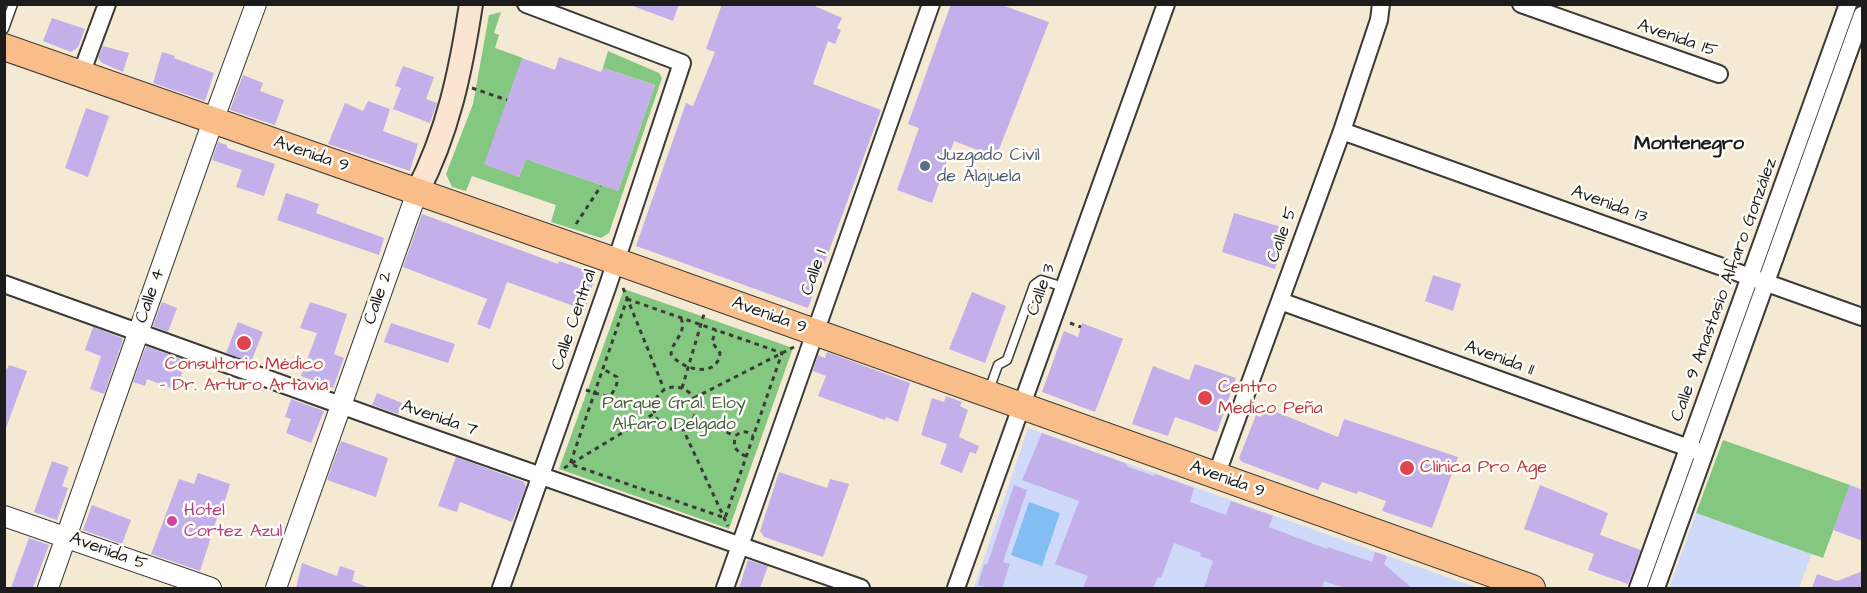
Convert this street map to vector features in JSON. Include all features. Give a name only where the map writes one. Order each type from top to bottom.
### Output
[{"type":"main road","name":"Calle 2","points":[[417,192],[438,148],[453,102],[462,65],[471,4]]},
{"type":"main road","name":"Avenida 9","points":[[6,47],[417,192],[618,272],[806,339],[988,393],[1532,588]]},
{"type":"street","points":[[81,74],[108,4]]},
{"type":"street","name":"Calle 4","points":[[48,588],[256,4]]},
{"type":"street","name":"Calle Central","points":[[501,588],[549,474],[618,272],[682,63],[526,4]]},
{"type":"street","name":"Calle 1","points":[[725,588],[736,540],[806,339],[931,4]]},
{"type":"street","name":"Calle 3","points":[[956,588],[1166,4]]},
{"type":"street","name":"Calle 5","points":[[1216,476],[1342,131],[1379,20],[1381,4]]},
{"type":"street","name":"Avenida 15","points":[[1521,4],[1719,74]]},
{"type":"street","name":"Calle 9 Anastasio Alfaro González","points":[[1638,588],[1696,451],[1759,279],[1848,4]]},
{"type":"street","name":"Calle 9 Anastasio Alfaro González","points":[[1759,279],[1857,52],[1863,15]]},
{"type":"street","points":[[1834,42],[1857,52]]},
{"type":"street","name":"Avenida 13","points":[[1342,131],[1863,317]]},
{"type":"street","name":"Calle 2","points":[[276,588],[417,192]]},
{"type":"street","name":"Avenida 7","points":[[4,284],[341,405],[549,474],[736,540],[861,588]]},
{"type":"street","name":"Avenida 11","points":[[1280,301],[1696,451]]},
{"type":"street","name":"Calle 9 Anastasio Alfaro González","points":[[1656,588],[1696,451]]},
{"type":"street","name":"Avenida 5","points":[[4,516],[211,588]]},
{"type":"lane","points":[[6,47],[13,4]]},
{"type":"lane","points":[[988,393],[998,365],[1007,360],[1034,285],[1041,280],[1064,287]]},
{"type":"path","points":[[473,88],[507,100]]},
{"type":"path","points":[[576,224],[601,186]]},
{"type":"path","points":[[618,272],[632,287]]},
{"type":"path","points":[[618,272],[618,294]]},
{"type":"path","points":[[618,272],[664,389]]},
{"type":"path","points":[[627,299],[782,353]]},
{"type":"path","points":[[570,464],[627,299]]},
{"type":"path","points":[[682,388],[705,312]]},
{"type":"path","points":[[681,318],[682,333],[674,341],[671,354],[689,367],[712,369],[717,363],[720,353],[712,342],[716,330]]},
{"type":"path","points":[[1070,323],[1081,327]]},
{"type":"path","points":[[791,343],[806,339]]},
{"type":"path","points":[[694,398],[806,339]]},
{"type":"path","points":[[795,354],[806,339]]},
{"type":"path","points":[[725,518],[782,353]]},
{"type":"path","points":[[777,366],[783,368]]},
{"type":"path","points":[[581,399],[585,389],[594,393],[611,395],[616,387],[617,377],[603,369]]},
{"type":"path","points":[[682,388],[694,398],[696,405],[694,417],[682,427],[668,427],[662,424],[655,413],[655,400],[664,389],[682,388]]},
{"type":"path","points":[[765,403],[770,406]]},
{"type":"path","points":[[549,474],[570,464],[655,413]]},
{"type":"path","points":[[694,417],[735,436]]},
{"type":"path","points":[[682,427],[736,540]]},
{"type":"path","points":[[746,456],[734,447],[735,436],[742,431],[749,432],[753,436]]},
{"type":"path","points":[[749,448],[754,451]]},
{"type":"path","points":[[570,464],[725,518]]},
{"type":"shaded area","points":[[1028,428],[1478,588],[974,588]]},
{"type":"shaded area","points":[[1696,513],[1812,553],[1799,588],[1669,588]]},
{"type":"green space","points":[[501,12],[494,33],[499,35],[495,48],[523,58],[485,164],[519,177],[526,159],[618,191],[655,85],[603,68],[608,51],[659,73],[662,78],[609,233],[601,238],[551,222],[556,205],[472,176],[466,191],[452,187],[446,174],[473,104],[489,15]]},
{"type":"green space","name":"Parque Gral. Eloy Alfaro Delgado","points":[[624,289],[793,348],[729,529],[559,469]]},
{"type":"green space","points":[[1723,440],[1850,485],[1823,558],[1696,513]]},
{"type":"water","points":[[1029,502],[1060,513],[1042,566],[1011,555]]},
{"type":"building","points":[[633,4],[679,4],[673,21],[633,6]]},
{"type":"building","points":[[722,4],[810,4],[842,18],[837,28],[841,30],[835,44],[828,41],[813,84],[881,110],[808,308],[636,246],[686,103],[693,106],[715,52],[706,49]]},
{"type":"building","points":[[951,4],[999,4],[1049,22],[996,157],[954,141],[932,203],[897,190],[919,128],[908,124]]},
{"type":"building","points":[[52,18],[85,29],[78,47],[71,52],[43,41]]},
{"type":"building","points":[[103,46],[129,53],[123,72],[102,63],[98,58]]},
{"type":"building","points":[[162,52],[214,73],[205,101],[153,83]]},
{"type":"building","points":[[559,57],[601,72],[603,68],[655,85],[618,191],[526,159],[519,177],[484,164],[522,58],[555,70]]},
{"type":"building","points":[[403,66],[434,77],[426,99],[437,103],[430,123],[393,109],[401,88],[395,86]]},
{"type":"building","points":[[243,75],[263,83],[260,91],[284,100],[275,125],[230,110]]},
{"type":"building","points":[[368,101],[390,109],[383,131],[418,144],[410,171],[328,144],[345,103],[363,111]]},
{"type":"building","points":[[86,108],[109,116],[88,177],[65,168]]},
{"type":"building","points":[[218,142],[227,145],[227,148],[275,164],[264,196],[236,187],[242,170],[212,160]]},
{"type":"building","points":[[286,193],[319,204],[316,213],[384,238],[379,255],[277,220]]},
{"type":"building","points":[[1234,213],[1288,229],[1275,269],[1222,252]]},
{"type":"building","points":[[422,214],[558,264],[559,261],[596,274],[585,310],[507,282],[490,329],[477,324],[487,299],[403,267]]},
{"type":"building","points":[[1433,275],[1461,284],[1453,311],[1425,301]]},
{"type":"building","points":[[972,292],[1006,306],[985,363],[949,349]]},
{"type":"building","points":[[162,302],[177,308],[168,332],[153,326]]},
{"type":"building","points":[[310,302],[347,314],[334,354],[344,358],[333,388],[301,376],[317,333],[300,328]]},
{"type":"building","name":"Consultorio Médico - Dr. Arturo Artavia","points":[[238,322],[263,332],[251,362],[226,353]]},
{"type":"building","points":[[391,323],[455,344],[448,363],[384,342]]},
{"type":"building","points":[[1082,323],[1123,339],[1095,412],[1042,392],[1064,331],[1078,337]]},
{"type":"building","points":[[93,327],[123,340],[104,394],[90,389],[101,356],[85,350]]},
{"type":"building","points":[[146,346],[186,361],[176,390],[147,379],[145,386],[133,382]]},
{"type":"building","points":[[827,352],[910,383],[898,422],[886,417],[885,420],[818,396],[826,376],[813,371],[818,355],[825,358]]},
{"type":"building","points":[[1195,364],[1236,378],[1217,432],[1175,417],[1168,436],[1132,424],[1153,366],[1189,380]]},
{"type":"building","points":[[9,365],[27,371],[6,428],[4,368],[7,369]]},
{"type":"building","points":[[377,393],[402,403],[398,414],[372,405]]},
{"type":"building","points":[[946,396],[962,402],[960,406],[968,410],[959,437],[979,446],[976,454],[970,452],[962,473],[940,464],[947,444],[921,435],[932,398],[944,402]]},
{"type":"building","points":[[291,399],[324,411],[311,443],[286,433],[291,419],[285,417]]},
{"type":"building","points":[[1264,407],[1338,437],[1344,419],[1458,457],[1432,528],[1382,511],[1386,501],[1358,491],[1357,494],[1322,482],[1318,490],[1242,462],[1239,458],[1256,415],[1261,417]]},
{"type":"building","points":[[1042,433],[1127,464],[1126,466],[1194,488],[1190,502],[1226,515],[1231,501],[1273,516],[1269,527],[1327,549],[1328,547],[1372,562],[1375,552],[1387,556],[1384,564],[1412,588],[1345,588],[1324,581],[1322,588],[1204,588],[1213,561],[1200,556],[1201,553],[1174,543],[1161,578],[1158,577],[1153,588],[1083,588],[1088,576],[1055,564],[1079,501],[1022,480]]},
{"type":"building","points":[[341,441],[388,458],[376,497],[327,480]]},
{"type":"building","points":[[456,457],[524,482],[526,487],[512,522],[460,502],[457,512],[438,506]]},
{"type":"building","points":[[52,461],[69,467],[62,486],[68,488],[57,520],[34,512]]},
{"type":"building","points":[[779,472],[827,488],[830,479],[849,484],[823,557],[764,537],[760,531]]},
{"type":"building","points":[[198,473],[230,484],[200,571],[151,554],[179,479],[194,484]]},
{"type":"building","points":[[1014,485],[1027,490],[1003,562],[1010,564],[1002,588],[978,585],[984,564],[987,565]]},
{"type":"building","points":[[1540,485],[1608,513],[1600,535],[1641,550],[1628,584],[1588,570],[1594,554],[1524,529]]},
{"type":"building","points":[[1850,485],[1863,490],[1863,541],[1833,530]]},
{"type":"building","points":[[92,505],[131,520],[122,544],[83,530]]},
{"type":"building","points":[[29,538],[49,545],[33,588],[11,588]]},
{"type":"building","points":[[748,560],[768,566],[760,588],[739,588]]},
{"type":"building","points":[[302,563],[337,576],[340,566],[355,571],[352,581],[367,588],[296,588]]},
{"type":"building","points":[[1863,571],[1863,588],[1812,588],[1817,574],[1837,581]]},
{"type":"place","name":"Juzgado Civil de Alajuela","points":[[925,166]]},
{"type":"place","name":"Consultorio Médico - Dr. Arturo Artavia","points":[[244,343]]},
{"type":"place","name":"Centro Medico Peña","points":[[1205,398]]},
{"type":"place","name":"Clínica Pro Age","points":[[1407,468]]},
{"type":"place","name":"Hotel Cortez Azul","points":[[172,521]]},
{"type":"district","name":"Montenegro","points":[[1689,145]]}]
